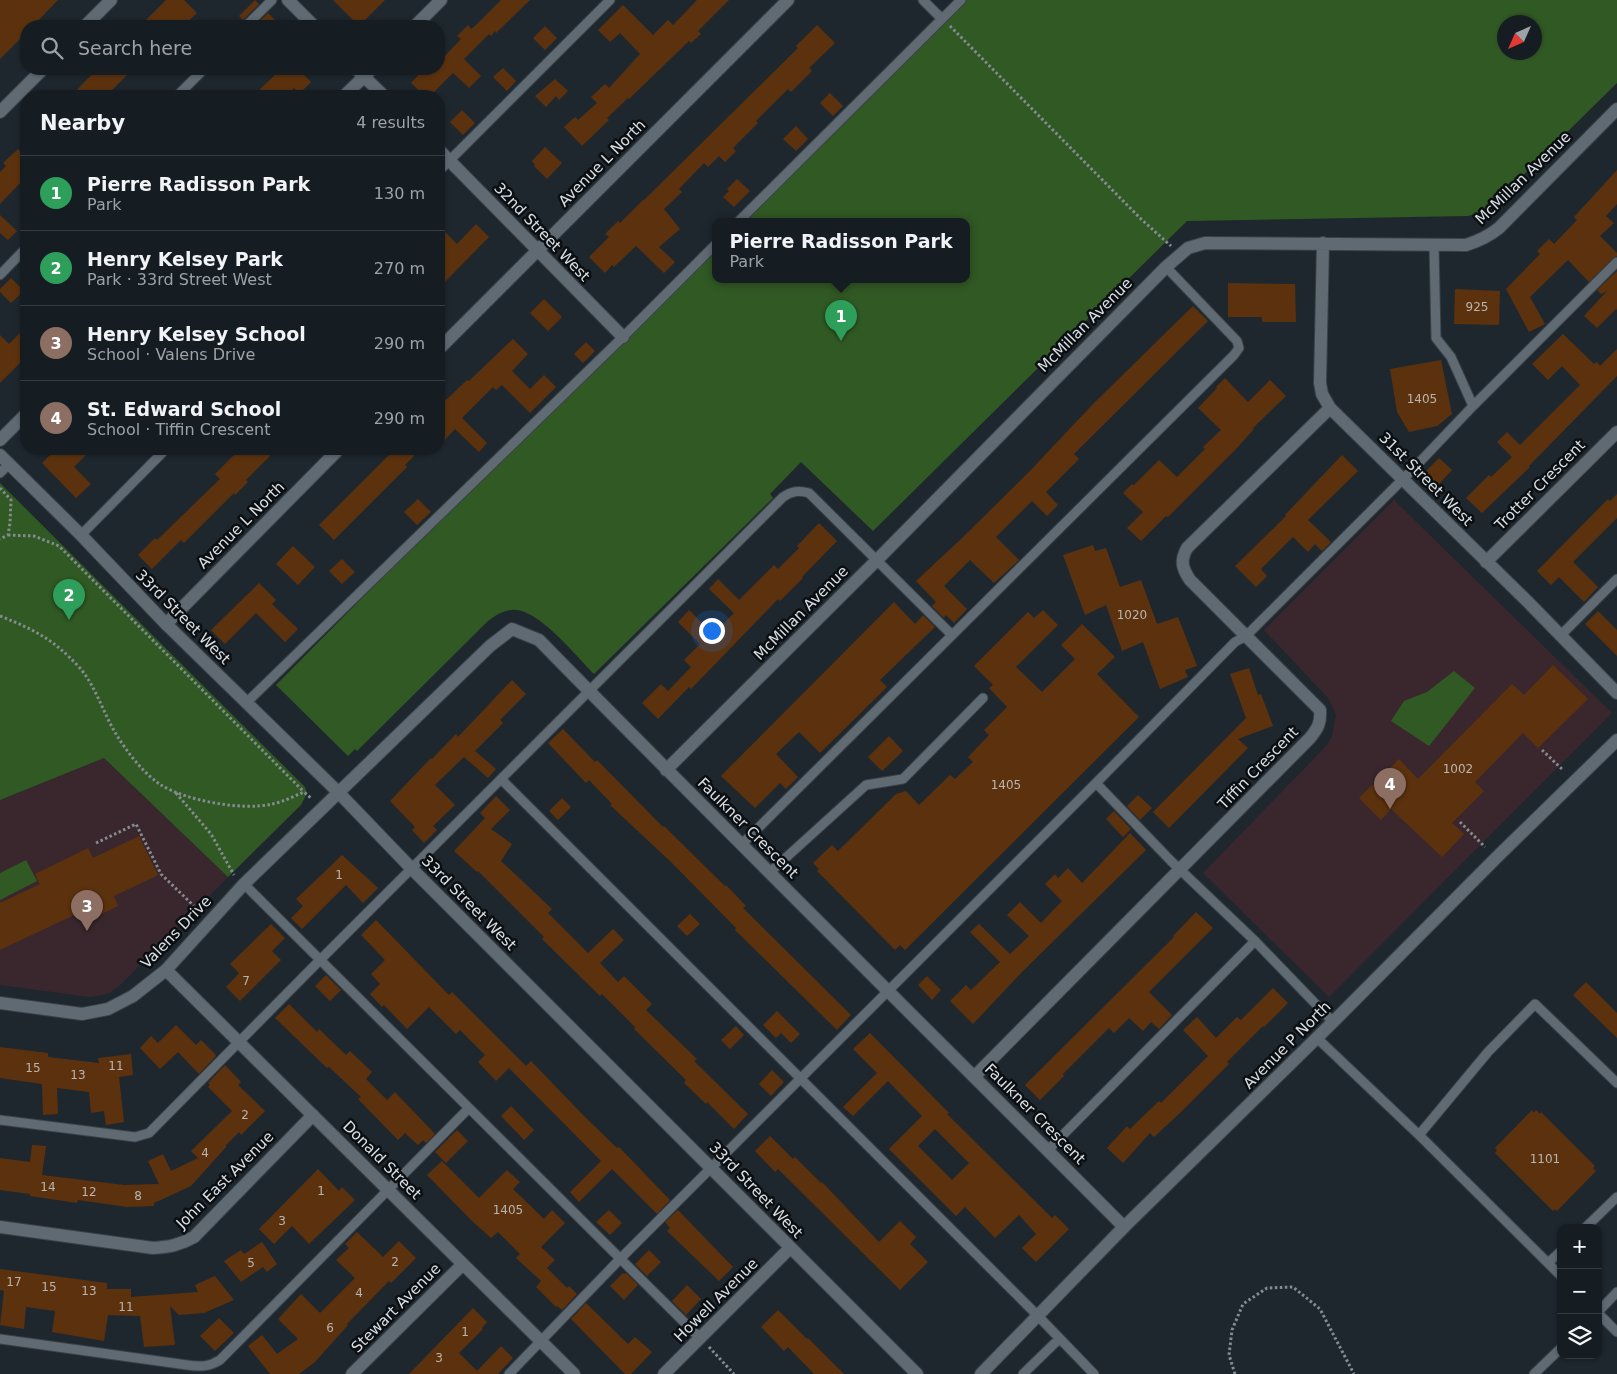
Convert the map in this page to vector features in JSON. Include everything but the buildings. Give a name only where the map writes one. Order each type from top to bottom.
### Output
[{"type":"street","points":[[91,20],[111,0]]},
{"type":"street","points":[[288,0],[308,20]]},
{"type":"street","points":[[421,20],[441,0]]},
{"type":"street","name":"Avenue L North","points":[[445,343],[788,0]]},
{"type":"street","points":[[22,90],[37,75]]},
{"type":"street","points":[[349,90],[361,75]]},
{"type":"street","points":[[367,75],[379,90]]},
{"type":"street","points":[[0,112],[20,92]]},
{"type":"street","name":"McMillan Avenue","points":[[666,770],[877,560],[1166,267],[1188,248],[1205,243],[1466,245],[1488,236],[1499,228],[1617,109]]},
{"type":"street","name":"32nd Street West","points":[[445,156],[623,337]]},
{"type":"street","name":"31st Street West","points":[[1323,243],[1320,383],[1322,394],[1330,408],[1404,479],[1617,693]]},
{"type":"street","name":"Tiffin Crescent","points":[[974,1076],[1181,870],[1318,728],[1321,721],[1320,710],[1190,580],[1182,568],[1182,556],[1187,548],[1330,408]]},
{"type":"street","points":[[0,440],[20,420]]},
{"type":"street","name":"Trotter Crescent","points":[[1486,562],[1617,432]]},
{"type":"street","name":"33rd Street West","points":[[0,455],[81,535],[166,624],[338,792],[412,869],[917,1374]]},
{"type":"street","name":"Avenue L North","points":[[166,624],[334,455]]},
{"type":"street","name":"Faulkner Crescent","points":[[338,792],[490,646],[512,629],[539,640],[666,770],[889,990],[1124,1227]]},
{"type":"street","name":"Avenue P North","points":[[981,1374],[1124,1227],[1617,740]]},
{"type":"street","name":"Valens Drive","points":[[0,1003],[82,1014],[96,1013],[121,1004],[166,970],[244,884],[338,792]]},
{"type":"street","name":"Donald Street","points":[[166,970],[574,1374]]},
{"type":"street","name":"John East Avenue","points":[[0,1227],[153,1248],[182,1244],[194,1237],[313,1114]]},
{"type":"street","name":"Howell Avenue","points":[[664,1374],[790,1248]]},
{"type":"street","name":"Stewart Avenue","points":[[352,1374],[463,1264]]},
{"type":"lane","points":[[252,20],[272,0]]},
{"type":"lane","points":[[445,164],[610,0]]},
{"type":"lane","points":[[923,0],[942,19]]},
{"type":"lane","points":[[742,218],[961,0]]},
{"type":"lane","points":[[182,90],[198,75]]},
{"type":"lane","points":[[1434,245],[1436,338],[1452,357],[1473,406]]},
{"type":"lane","points":[[246,703],[623,337],[712,248]]},
{"type":"lane","points":[[0,274],[20,254]]},
{"type":"lane","points":[[508,1374],[620,1259],[1236,642],[1246,636],[1404,479],[1473,406],[1617,262]]},
{"type":"lane","points":[[741,845],[1234,355],[1239,348],[1237,340],[1166,267]]},
{"type":"lane","points":[[81,535],[160,455]]},
{"type":"lane","points":[[0,474],[10,464]]},
{"type":"lane","points":[[0,1120],[127,1136],[142,1136],[155,1129],[238,1042],[589,690],[789,493],[795,491],[809,493],[952,635]]},
{"type":"lane","points":[[1561,635],[1617,579]]},
{"type":"lane","points":[[770,873],[866,785],[903,779],[983,698]]},
{"type":"lane","points":[[501,780],[1094,1374]]},
{"type":"lane","points":[[1096,783],[1333,1022]]},
{"type":"lane","points":[[244,884],[700,1338]]},
{"type":"lane","points":[[1048,1150],[1255,942]]},
{"type":"lane","points":[[1418,1135],[1488,1052],[1535,1004],[1617,1083]]},
{"type":"lane","points":[[1317,1038],[1557,1272]]},
{"type":"lane","points":[[0,1339],[187,1365],[204,1366],[212,1364],[226,1353],[468,1108]]},
{"type":"lane","points":[[1589,1224],[1617,1197]]},
{"type":"lane","points":[[1548,1263],[1557,1255]]},
{"type":"lane","points":[[1602,1308],[1617,1292]]},
{"type":"lane","points":[[1600,1314],[1617,1332]]},
{"type":"lane","points":[[1023,1374],[1059,1339]]},
{"type":"lane","points":[[1534,1374],[1557,1352]]},
{"type":"path","points":[[942,19],[1142,219],[1180,254]]},
{"type":"path","points":[[0,488],[11,500],[8,535]]},
{"type":"path","points":[[0,539],[8,535],[34,536],[59,546],[320,808]]},
{"type":"path","points":[[0,616],[29,628],[55,643],[80,669],[116,733],[136,762],[161,785],[184,795],[235,806],[272,804],[304,792]]},
{"type":"path","points":[[1542,750],[1563,770]]},
{"type":"path","points":[[174,791],[211,834],[234,874]]},
{"type":"path","points":[[1460,822],[1485,847]]},
{"type":"path","points":[[96,844],[136,824],[161,874],[198,910]]},
{"type":"path","points":[[1235,1374],[1229,1355],[1232,1330],[1243,1304],[1266,1288],[1292,1288],[1320,1309],[1354,1374]]},
{"type":"path","points":[[712,1351],[734,1374]]},
{"type":"shaded area","points":[[1394,500],[1612,713],[1329,997],[1203,873],[1327,745],[1332,736],[1336,715],[1328,698],[1264,630]]},
{"type":"shaded area","points":[[104,758],[228,877],[118,987],[109,993],[89,997],[0,985],[0,800]]},
{"type":"green space","points":[[963,0],[1617,0],[1617,83],[1488,210],[1468,216],[1187,221],[873,531],[801,462],[770,494],[773,498],[594,674],[556,634],[533,616],[522,611],[505,611],[488,621],[357,751],[355,749],[348,756],[276,685],[712,244],[712,283],[970,283],[970,218],[737,218],[935,18],[940,23]]},
{"type":"green space","points":[[0,483],[305,787],[307,793],[301,805],[228,877],[104,758],[0,800]]},
{"type":"green space","points":[[1454,671],[1475,688],[1429,746],[1391,721],[1404,701],[1427,692]]},
{"type":"green space","points":[[26,860],[37,881],[0,900],[0,873]]},
{"type":"place","name":"Pierre Radisson Park","points":[[841,341]]},
{"type":"place","name":"Henry Kelsey Park","points":[[69,620]]},
{"type":"place","name":"St. Edward School","points":[[1390,809]]},
{"type":"place","name":"Henry Kelsey School","points":[[87,931]]}]
